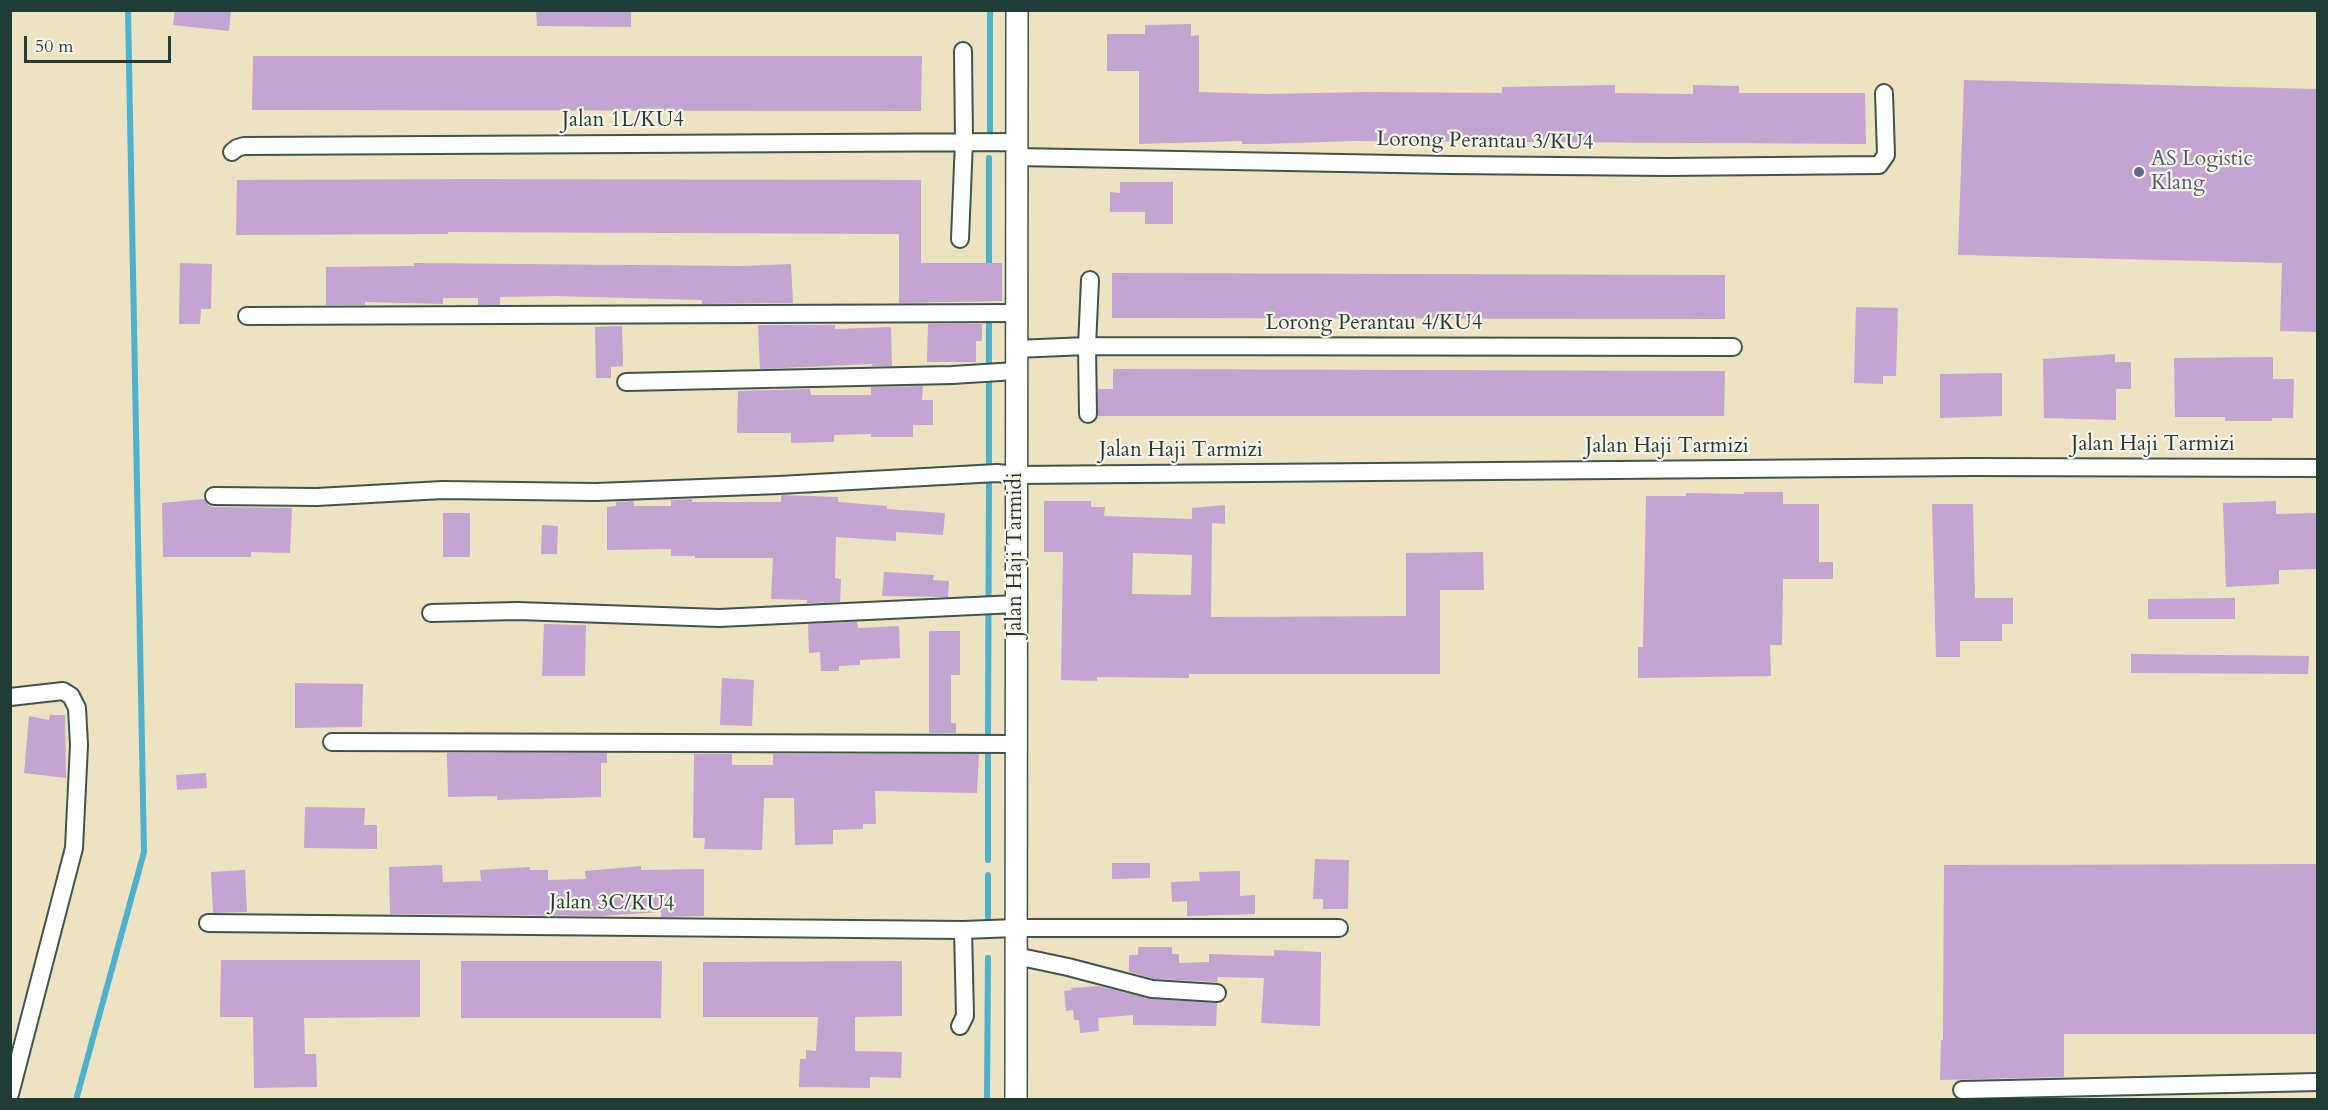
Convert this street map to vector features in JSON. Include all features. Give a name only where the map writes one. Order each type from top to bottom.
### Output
[{"type":"street","name":"Jalan Haji Tarmidi","points":[[1016,1100],[1016,744],[1007,604],[1016,475],[1017,10]]},
{"type":"street","points":[[960,239],[964,141],[963,51]]},
{"type":"street","name":"Lorong Perantau 3/KU4","points":[[1016,149],[1450,165],[1678,167],[1878,165],[1886,155],[1884,93]]},
{"type":"street","name":"Jalan 1L/KU4","points":[[232,152],[244,147],[964,141],[1016,149]]},
{"type":"street","points":[[1088,414],[1087,346],[1090,280]]},
{"type":"street","points":[[247,316],[1016,313]]},
{"type":"street","name":"Lorong Perantau 4/KU4","points":[[1016,349],[1087,346],[1733,347]]},
{"type":"street","points":[[626,382],[952,375],[1016,371]]},
{"type":"street","name":"Jalan Haji Tarmizi","points":[[213,496],[317,497],[442,490],[596,492],[779,485],[954,474],[1972,467],[2318,468]]},
{"type":"street","points":[[431,613],[518,611],[719,618],[1007,604]]},
{"type":"street","points":[[10,697],[63,691],[71,696],[77,708],[79,745],[74,848],[10,1094]]},
{"type":"street","points":[[332,742],[1016,744]]},
{"type":"street","name":"Jalan 3C/KU4","points":[[208,923],[963,930],[1016,927],[1339,928]]},
{"type":"street","points":[[960,1026],[965,1016],[963,930]]},
{"type":"street","points":[[1016,957],[1068,967],[1152,989],[1217,993]]},
{"type":"street","points":[[1962,1090],[2318,1082]]},
{"type":"building","points":[[175,10],[231,10],[229,31],[173,25]]},
{"type":"building","points":[[536,10],[631,10],[631,27],[537,26]]},
{"type":"building","points":[[1191,24],[1191,36],[1199,35],[1199,92],[1502,93],[1502,87],[1615,85],[1615,93],[1693,94],[1693,85],[1739,86],[1739,93],[1865,93],[1866,144],[1353,141],[1242,144],[1242,141],[1139,144],[1139,71],[1107,71],[1107,34],[1145,34],[1145,25]]},
{"type":"building","points":[[253,56],[922,56],[921,111],[252,110]]},
{"type":"building","name":"AS Logistic Klang","points":[[1964,80],[2318,89],[2318,332],[2280,331],[2282,263],[1958,255]]},
{"type":"building","points":[[237,180],[921,180],[921,263],[1002,263],[1002,301],[899,303],[899,234],[448,232],[448,234],[236,235]]},
{"type":"building","points":[[1120,182],[1173,182],[1173,224],[1145,224],[1145,212],[1110,212],[1110,192],[1120,193]]},
{"type":"building","points":[[180,263],[212,264],[211,309],[201,309],[200,324],[179,324]]},
{"type":"building","points":[[414,263],[743,266],[791,264],[793,303],[702,304],[702,300],[555,296],[500,297],[500,305],[478,305],[478,298],[443,298],[443,304],[365,302],[365,305],[326,305],[326,267],[414,266]]},
{"type":"building","points":[[1112,273],[1725,275],[1725,319],[1112,318]]},
{"type":"building","points":[[1856,307],[1898,308],[1896,376],[1883,376],[1883,384],[1854,383]]},
{"type":"building","points":[[928,324],[982,324],[982,341],[976,341],[976,362],[927,362]]},
{"type":"building","points":[[758,325],[835,325],[835,329],[891,327],[892,366],[872,366],[872,364],[760,369]]},
{"type":"building","points":[[622,326],[623,366],[611,367],[611,378],[596,378],[595,327]]},
{"type":"building","points":[[2115,354],[2115,362],[2131,362],[2131,389],[2116,389],[2116,420],[2044,418],[2043,359]]},
{"type":"building","points":[[2273,357],[2273,379],[2294,379],[2293,418],[2272,418],[2272,421],[2225,421],[2225,417],[2175,417],[2174,358]]},
{"type":"building","points":[[1113,369],[1725,371],[1724,416],[1098,416],[1098,389],[1113,389]]},
{"type":"building","points":[[2002,373],[2002,416],[1940,418],[1940,374]]},
{"type":"building","points":[[923,386],[922,400],[933,400],[933,425],[913,425],[913,437],[871,437],[871,434],[834,435],[834,442],[791,443],[791,433],[737,433],[738,391],[810,389],[811,395],[871,395],[871,387]]},
{"type":"building","points":[[1744,492],[1783,492],[1783,504],[1819,504],[1819,562],[1833,562],[1833,579],[1783,579],[1782,645],[1770,645],[1771,676],[1638,678],[1638,647],[1643,647],[1646,496],[1686,496],[1686,493],[1744,494]]},
{"type":"building","points":[[781,495],[838,497],[838,502],[887,506],[887,509],[945,513],[943,535],[896,532],[896,541],[836,537],[835,578],[841,579],[840,602],[807,603],[807,600],[771,599],[773,558],[671,556],[671,549],[607,550],[607,507],[616,506],[616,502],[634,501],[634,506],[671,506],[671,500],[692,499],[692,502],[781,502]]},
{"type":"building","points":[[204,499],[208,505],[214,507],[292,508],[290,553],[251,552],[251,557],[163,557],[162,503]]},
{"type":"building","points":[[1044,501],[1091,501],[1091,507],[1105,507],[1104,516],[1192,519],[1192,508],[1225,505],[1225,524],[1212,523],[1211,617],[1406,616],[1406,553],[1483,552],[1484,590],[1440,590],[1440,674],[1189,674],[1189,678],[1097,677],[1097,681],[1061,680],[1063,552],[1044,552]],"holes":[[[1133,553],[1192,555],[1191,595],[1132,594]]]},
{"type":"building","points":[[2276,501],[2276,514],[2318,513],[2318,569],[2279,570],[2279,584],[2226,587],[2223,503]]},
{"type":"building","points":[[1932,504],[1973,504],[1975,598],[2013,598],[2013,624],[2002,624],[2002,641],[1960,641],[1960,657],[1936,657]]},
{"type":"building","points":[[443,513],[470,513],[470,557],[443,557]]},
{"type":"building","points":[[542,525],[558,526],[557,554],[541,554]]},
{"type":"building","points":[[884,572],[934,575],[933,580],[949,581],[948,597],[882,596]]},
{"type":"building","points":[[2235,598],[2235,619],[2148,619],[2148,599]]},
{"type":"building","points":[[857,622],[858,628],[899,626],[900,658],[860,660],[860,665],[839,666],[839,671],[821,671],[820,652],[809,653],[808,624]]},
{"type":"building","points":[[544,624],[586,625],[585,676],[542,676]]},
{"type":"building","points":[[929,631],[960,631],[960,675],[951,675],[951,723],[956,723],[956,733],[929,733]]},
{"type":"building","points":[[2131,654],[2309,656],[2308,674],[2131,673]]},
{"type":"building","points":[[722,678],[754,680],[752,726],[720,725]]},
{"type":"building","points":[[295,683],[363,684],[362,727],[295,728]]},
{"type":"building","points":[[50,715],[65,715],[66,778],[24,773],[29,716],[49,720]]},
{"type":"building","points":[[447,753],[607,753],[607,763],[601,763],[601,797],[497,800],[497,796],[448,797]]},
{"type":"building","points":[[694,754],[732,754],[732,765],[773,765],[773,754],[979,754],[977,793],[875,791],[876,824],[863,824],[863,829],[833,830],[833,844],[795,845],[794,798],[764,798],[762,850],[704,849],[705,838],[693,838]]},
{"type":"building","points":[[206,773],[207,788],[177,790],[176,775]]},
{"type":"building","points":[[305,807],[365,808],[364,825],[377,825],[377,849],[304,848]]},
{"type":"building","points":[[1315,859],[1349,860],[1348,909],[1323,909],[1323,899],[1313,899]]},
{"type":"building","points":[[1112,863],[1150,863],[1150,878],[1112,879]]},
{"type":"building","points":[[2318,864],[2318,1034],[2064,1034],[2064,1077],[1940,1080],[1941,1040],[1943,1040],[1944,865]]},
{"type":"building","points":[[442,865],[443,882],[481,881],[480,870],[530,867],[530,870],[548,870],[548,880],[586,879],[585,871],[641,866],[641,870],[704,869],[704,916],[661,917],[661,912],[600,916],[390,914],[389,867]]},
{"type":"building","points":[[245,870],[247,912],[213,913],[211,872]]},
{"type":"building","points":[[1240,871],[1240,896],[1255,895],[1255,914],[1187,916],[1187,901],[1172,902],[1171,882],[1200,881],[1199,872]]},
{"type":"building","points":[[1138,947],[1172,947],[1172,954],[1179,954],[1179,963],[1209,962],[1209,954],[1274,956],[1274,950],[1321,952],[1320,1026],[1261,1023],[1264,978],[1218,977],[1217,982],[1154,979],[1129,972],[1129,955],[1138,955]]},
{"type":"building","points":[[221,960],[420,960],[420,1017],[304,1018],[305,1054],[316,1054],[317,1087],[254,1088],[253,1017],[220,1017]]},
{"type":"building","points":[[461,961],[662,961],[661,1018],[461,1018]]},
{"type":"building","points":[[902,961],[902,1016],[855,1017],[855,1051],[902,1052],[901,1078],[870,1077],[870,1088],[799,1087],[800,1059],[806,1059],[806,1050],[816,1051],[818,1017],[703,1017],[703,962]]},
{"type":"building","points":[[1098,986],[1151,999],[1217,1003],[1216,1026],[1133,1025],[1133,1015],[1098,1018],[1099,1031],[1080,1033],[1079,1020],[1074,1020],[1073,1010],[1066,1011],[1064,991],[1072,990],[1071,988]]},
{"type":"waterway","points":[[76,1100],[144,852],[128,10]]},
{"type":"waterway","points":[[990,10],[990,131]]},
{"type":"waterway","points":[[989,158],[989,269]]},
{"type":"waterway","points":[[989,324],[989,368]]},
{"type":"waterway","points":[[989,376],[989,468]]},
{"type":"waterway","points":[[988,734],[989,479]]},
{"type":"waterway","points":[[988,751],[988,860]]},
{"type":"waterway","points":[[988,875],[988,921]]},
{"type":"waterway","points":[[987,1100],[988,958]]},
{"type":"place","name":"AS Logistic Klang","points":[[2139,172]]}]
